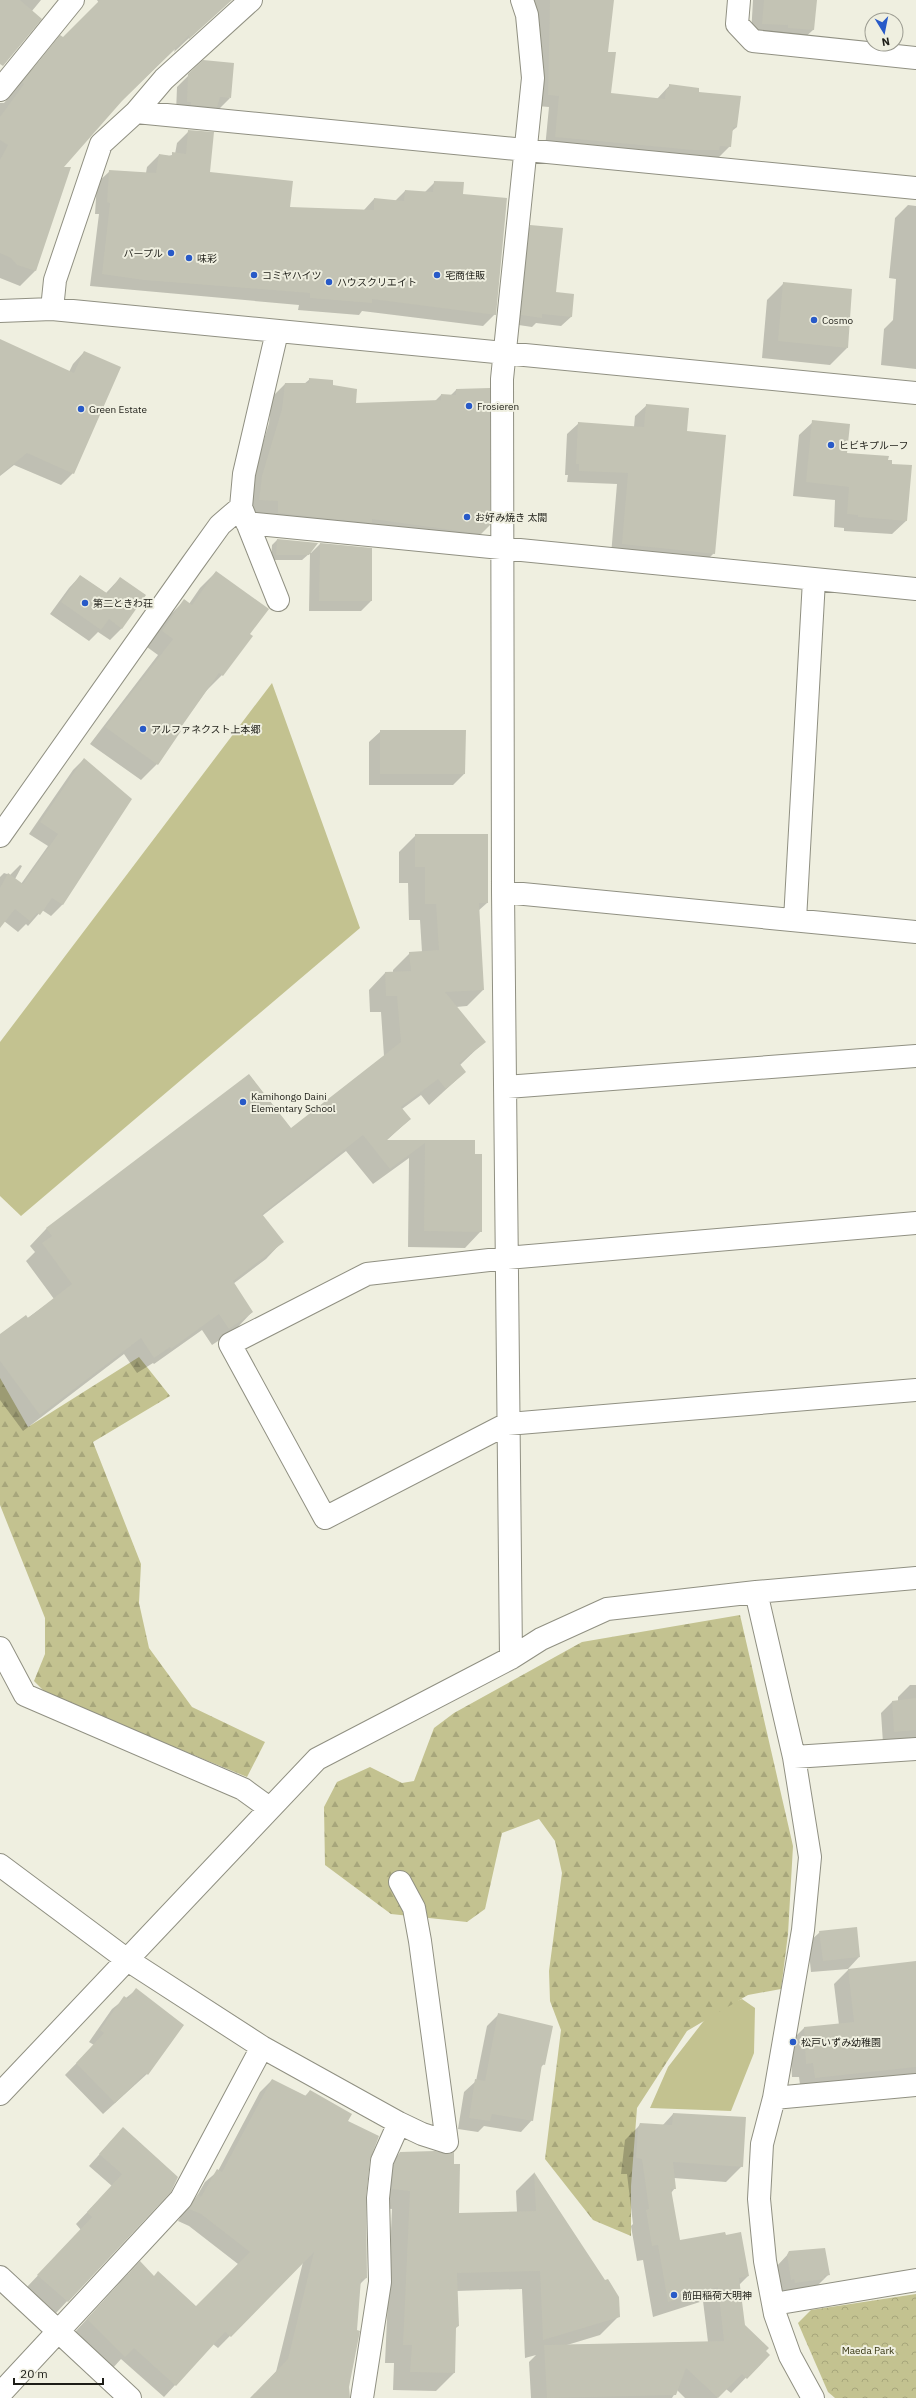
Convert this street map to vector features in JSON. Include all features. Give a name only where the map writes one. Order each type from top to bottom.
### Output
[{"type":"street","points":[[0,90],[73,0]]},
{"type":"street","points":[[52,309],[55,280],[101,144],[136,112],[164,80],[251,0]]},
{"type":"street","points":[[511,1658],[507,1424],[506,1087],[503,892],[502,379],[506,353],[533,78],[527,15],[522,0]]},
{"type":"street","points":[[739,0],[737,24],[753,41],[916,58]]},
{"type":"street","points":[[136,112],[916,188]]},
{"type":"street","points":[[0,312],[52,309],[916,393]]},
{"type":"street","points":[[277,332],[244,474],[244,515],[278,600]]},
{"type":"street","points":[[0,836],[220,525],[244,515],[502,548],[916,589]]},
{"type":"street","points":[[795,920],[814,580]]},
{"type":"street","points":[[503,892],[916,932]]},
{"type":"street","points":[[506,1087],[916,1056]]},
{"type":"street","points":[[916,1223],[507,1258],[367,1274],[230,1344],[325,1518],[507,1424],[916,1390]]},
{"type":"street","points":[[0,2094],[126,1959],[317,1759],[511,1658],[541,1639],[607,1609],[756,1592],[916,1578]]},
{"type":"street","points":[[756,1592],[794,1757],[810,1857],[803,1930],[774,2098],[762,2144],[759,2199],[765,2261],[775,2314],[790,2356],[813,2398]]},
{"type":"street","points":[[0,1648],[25,1695],[243,1789],[269,1808]]},
{"type":"street","points":[[794,1757],[916,1749]]},
{"type":"street","points":[[0,1865],[126,1959],[262,2047],[399,2123],[422,2134],[447,2142],[420,1941],[414,1908],[400,1882]]},
{"type":"street","points":[[0,2394],[181,2200],[262,2047]]},
{"type":"street","points":[[774,2098],[916,2086]]},
{"type":"street","points":[[362,2398],[380,2282],[378,2198],[382,2161],[399,2123]]},
{"type":"street","points":[[0,2277],[130,2398]]},
{"type":"street","points":[[774,2304],[916,2280]]},
{"type":"green space","points":[[272,683],[360,928],[21,1216],[0,1196],[0,1042]]},
{"type":"green space","points":[[139,1357],[170,1396],[93,1442],[141,1564],[139,1603],[149,1648],[192,1707],[265,1742],[247,1777],[48,1695],[34,1681],[45,1654],[45,1618],[0,1505],[0,1378],[28,1427]]},
{"type":"green space","points":[[740,1615],[793,1846],[788,1934],[781,1989],[748,1995],[687,2031],[637,2108],[631,2186],[631,2236],[593,2220],[545,2159],[561,2030],[550,2001],[549,1971],[562,1873],[555,1841],[539,1819],[502,1833],[485,1909],[467,1922],[391,1914],[325,1865],[324,1807],[337,1782],[370,1767],[402,1783],[414,1781],[434,1728],[454,1713],[582,1642]]},
{"type":"green space","points":[[742,1999],[755,2008],[754,2053],[731,2111],[650,2108],[668,2067],[713,2009]]},
{"type":"green space","name":"Maeda Park","points":[[916,2294],[916,2398],[835,2398],[828,2392],[798,2323],[811,2310]]},
{"type":"building","points":[[0,0],[20,0],[42,19],[3,66],[0,64]]},
{"type":"building","points":[[100,0],[232,0],[189,39],[189,35],[122,101],[64,167],[71,167],[36,271],[17,265],[11,258],[0,253],[0,160],[8,145],[0,140],[0,117],[24,84],[22,82],[60,35],[63,37]]},
{"type":"building","points":[[550,0],[614,0],[608,52],[616,52],[611,93],[665,99],[666,89],[669,89],[669,84],[699,88],[699,92],[741,96],[737,127],[733,127],[731,147],[720,146],[719,150],[693,150],[555,137],[559,96],[548,95]]},
{"type":"building","points":[[764,0],[817,0],[814,30],[788,28],[788,25],[762,24]]},
{"type":"building","points":[[203,60],[234,63],[231,98],[220,97],[217,107],[191,105],[191,102],[187,102],[188,74]]},
{"type":"building","points":[[188,130],[214,132],[210,172],[293,181],[290,207],[374,210],[374,198],[404,201],[405,190],[433,192],[434,181],[464,182],[463,194],[507,198],[496,315],[372,299],[372,303],[310,298],[310,293],[144,280],[102,274],[110,203],[107,202],[109,170],[156,173],[159,154],[172,156],[172,152],[186,154]]},
{"type":"building","points":[[530,225],[563,228],[556,292],[574,294],[572,317],[542,314],[542,318],[521,315]]},
{"type":"building","points":[[783,282],[852,289],[848,348],[778,341]]},
{"type":"building","points":[[0,339],[74,373],[84,351],[121,367],[74,474],[27,453],[0,475]]},
{"type":"building","points":[[309,378],[333,380],[333,385],[357,389],[356,403],[441,400],[441,394],[456,395],[456,389],[490,388],[490,525],[481,534],[372,519],[372,523],[278,513],[278,501],[259,500],[262,476],[282,409],[285,383],[309,383]]},
{"type":"building","points":[[646,404],[689,408],[687,431],[726,435],[715,554],[622,544],[628,473],[579,471],[579,464],[576,464],[578,422],[644,427]]},
{"type":"building","points":[[812,420],[850,424],[847,453],[889,456],[888,460],[892,460],[892,464],[912,465],[907,521],[858,517],[858,515],[847,514],[849,487],[806,482]]},
{"type":"building","points":[[277,539],[318,543],[309,555],[276,555]]},
{"type":"building","points":[[320,543],[372,548],[372,601],[319,601]]},
{"type":"building","points":[[216,571],[269,609],[250,634],[253,636],[223,676],[219,673],[179,730],[181,731],[158,765],[105,727],[173,639],[162,631],[184,599],[192,605]]},
{"type":"building","name":"第二ときわ荘","points":[[80,575],[108,594],[120,577],[146,595],[122,629],[109,619],[101,630],[61,602]]},
{"type":"building","points":[[380,730],[466,730],[465,774],[380,774]]},
{"type":"building","points":[[84,758],[132,799],[63,905],[52,898],[40,915],[37,913],[30,921],[15,909],[0,928],[0,888],[8,873],[23,884],[58,834],[40,822]]},
{"type":"building","points":[[415,834],[488,834],[488,903],[479,903],[484,990],[445,992],[486,1042],[459,1063],[466,1072],[446,1089],[438,1079],[401,1107],[411,1119],[386,1140],[475,1140],[475,1154],[482,1154],[482,1232],[424,1231],[425,1143],[390,1169],[363,1135],[262,1214],[284,1242],[233,1281],[253,1312],[229,1329],[219,1314],[171,1349],[170,1347],[154,1358],[141,1338],[40,1415],[0,1361],[0,1334],[26,1315],[28,1318],[72,1284],[42,1243],[52,1236],[46,1228],[249,1074],[291,1128],[401,1042],[397,996],[386,996],[385,972],[411,971],[409,952],[439,950],[436,904],[425,904],[425,867],[415,867]]},
{"type":"building","points":[[916,1698],[916,1730],[894,1732],[892,1701]]},
{"type":"building","points":[[857,1927],[860,1957],[823,1961],[819,1931]]},
{"type":"building","points":[[916,1961],[916,2067],[815,2078],[813,2063],[806,2064],[804,2027],[854,2022],[848,1969]]},
{"type":"building","points":[[136,1988],[184,2025],[148,2075],[146,2073],[115,2103],[76,2063],[104,2033],[100,2030],[124,1996],[128,1999]]},
{"type":"building","points":[[498,2013],[553,2026],[545,2065],[542,2064],[533,2121],[492,2114],[490,2121],[469,2118],[475,2079],[485,2081]]},
{"type":"building","points":[[272,2079],[306,2096],[310,2090],[352,2114],[348,2121],[379,2136],[370,2160],[366,2198],[367,2278],[361,2279],[357,2330],[360,2331],[349,2387],[350,2398],[250,2398],[288,2359],[314,2252],[231,2337],[225,2332],[176,2386],[134,2348],[125,2357],[87,2319],[140,2261],[154,2276],[158,2271],[196,2306],[250,2252],[201,2214],[189,2209],[198,2194],[201,2197],[217,2169],[222,2172]]},
{"type":"building","points":[[673,2113],[746,2117],[743,2167],[673,2162],[676,2189],[671,2189],[680,2240],[725,2232],[726,2235],[741,2232],[749,2276],[739,2278],[745,2325],[769,2348],[766,2351],[770,2355],[747,2379],[742,2374],[718,2398],[686,2368],[676,2395],[547,2398],[544,2345],[724,2341],[718,2287],[668,2302],[658,2245],[652,2246],[646,2210],[649,2209],[642,2159],[636,2158],[638,2128],[640,2123],[672,2125]]},
{"type":"building","points":[[123,2127],[178,2177],[171,2192],[68,2302],[37,2275],[92,2217],[87,2212],[122,2174],[99,2154]]},
{"type":"building","points":[[435,2151],[449,2154],[454,2152],[454,2164],[460,2164],[459,2213],[536,2211],[534,2172],[605,2280],[608,2279],[619,2297],[620,2317],[543,2340],[540,2271],[457,2273],[459,2326],[456,2327],[455,2373],[410,2372],[412,2345],[403,2345],[410,2191],[392,2189],[394,2164],[400,2152]]},
{"type":"building","points":[[825,2248],[830,2275],[824,2276],[824,2279],[795,2283],[794,2279],[791,2280],[787,2255],[789,2251]]},
{"type":"place","name":"パープル","points":[[171,253]]},
{"type":"place","name":"味彩","points":[[189,258]]},
{"type":"place","name":"コミヤハイツ","points":[[254,275]]},
{"type":"place","name":"宅商住販","points":[[437,275]]},
{"type":"place","name":"ハウスクリエイト","points":[[329,282]]},
{"type":"place","name":"Cosmo","points":[[814,320]]},
{"type":"place","name":"Frosieren","points":[[469,406]]},
{"type":"place","name":"Green Estate","points":[[81,409]]},
{"type":"place","name":"ヒビキプルーフ","points":[[831,445]]},
{"type":"place","name":"お好み焼き 太閤","points":[[467,517]]},
{"type":"place","name":"第二ときわ荘","points":[[85,603]]},
{"type":"place","name":"アルファネクスト上本郷","points":[[143,729]]},
{"type":"place","name":"Kamihongo Daini Elementary School","points":[[243,1102]]},
{"type":"place","name":"松戸いずみ幼稚園","points":[[793,2042]]},
{"type":"place","name":"前田稲荷大明神","points":[[674,2295]]}]
